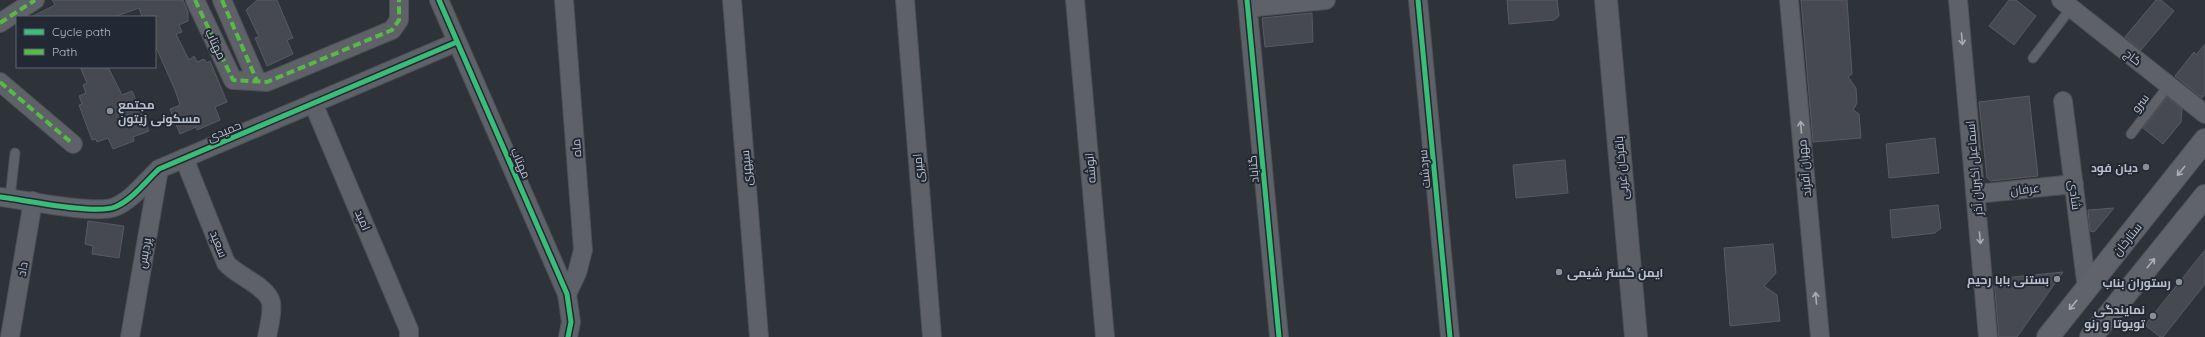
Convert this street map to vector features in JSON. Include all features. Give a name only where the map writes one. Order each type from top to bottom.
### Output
[{"type":"main road","name":"باقرخان غربی","points":[[1606,0],[1636,337]]},
{"type":"main road","name":"ستارخان","points":[[2048,337],[2205,140]]},
{"type":"main road","points":[[2091,337],[2205,196]]},
{"type":"street","points":[[0,23],[35,0]]},
{"type":"street","name":"مهتاب","points":[[195,0],[233,80],[267,82],[392,30],[399,20],[399,0]]},
{"type":"street","points":[[222,0],[257,81]]},
{"type":"street","name":"مهتاب","points":[[439,0],[566,294],[571,311],[568,337]]},
{"type":"street","name":"ماه","points":[[564,0],[583,250],[577,273],[566,294]]},
{"type":"street","name":"سپهری","points":[[732,0],[759,337]]},
{"type":"street","name":"امیری","points":[[905,0],[932,337]]},
{"type":"street","name":"انوشه","points":[[1075,0],[1105,337]]},
{"type":"street","points":[[1248,4],[1326,0]]},
{"type":"street","name":"سردشت","points":[[1418,0],[1450,337]]},
{"type":"street","name":"مهران آفرند","points":[[1789,0],[1820,337]]},
{"type":"street","name":"اسماعیل اکبریان آذر","points":[[1958,0],[1988,337]]},
{"type":"street","name":"گناباد","points":[[1248,4],[1279,337]]},
{"type":"street","name":"کاج","points":[[2066,4],[2205,114]]},
{"type":"street","name":"حمیدی","points":[[5,198],[93,210],[105,210],[122,203],[158,169],[457,42]]},
{"type":"street","points":[[0,82],[73,144]]},
{"type":"street","name":"شادی","points":[[2063,101],[2087,289]]},
{"type":"street","name":"امید","points":[[313,104],[409,330],[409,337]]},
{"type":"street","name":"سعید","points":[[184,158],[226,263],[231,269],[267,294],[271,303],[267,337]]},
{"type":"street","name":"پردیس","points":[[130,337],[158,169]]},
{"type":"street","name":"عرفان","points":[[1976,194],[2074,184]]},
{"type":"street","name":"داد","points":[[10,337],[33,201]]},
{"type":"lane","points":[[2033,58],[2066,4]]},
{"type":"lane","name":"سرو","points":[[2131,134],[2169,85]]},
{"type":"lane","points":[[5,198],[15,153]]},
{"type":"building","points":[[52,0],[183,0],[188,12],[188,21],[179,25],[182,32],[176,34],[189,60],[194,56],[197,62],[204,59],[207,63],[210,61],[227,102],[215,107],[220,120],[197,130],[196,127],[180,134],[170,109],[180,105],[156,47],[156,16],[142,16],[139,8],[117,16],[33,16],[55,5]]},
{"type":"building","points":[[257,0],[277,0],[293,38],[287,40],[293,54],[267,66],[255,38],[259,37],[246,10]]},
{"type":"building","points":[[1507,0],[1557,0],[1559,16],[1554,20],[1509,24]]},
{"type":"building","points":[[1801,0],[1847,0],[1852,74],[1848,77],[1856,88],[1857,103],[1853,110],[1859,114],[1861,138],[1813,142]]},
{"type":"building","points":[[2009,0],[2016,0],[2036,16],[2014,45],[1989,26]]},
{"type":"building","points":[[2156,0],[2161,0],[2174,11],[2141,50],[2125,37]]},
{"type":"building","points":[[1312,13],[1313,42],[1265,47],[1262,18]]},
{"type":"building","points":[[2205,44],[2205,94],[2202,98],[2175,76],[2194,52],[2196,55]]},
{"type":"building","name":"مجتمع مسکونی زیتون","points":[[80,68],[108,68],[122,95],[132,91],[149,131],[133,137],[134,141],[113,149],[108,138],[97,142],[96,139],[92,140],[79,105],[82,104],[79,96],[86,93],[83,85],[87,83]]},
{"type":"building","points":[[2029,96],[2038,176],[1991,181],[1987,178],[1979,102]]},
{"type":"building","points":[[2167,97],[2182,109],[2181,122],[2163,144],[2143,128]]},
{"type":"building","points":[[1935,138],[1939,173],[1889,178],[1886,144]]},
{"type":"building","points":[[1565,160],[1568,193],[1516,198],[1513,165]]},
{"type":"building","points":[[1938,205],[1941,228],[1935,233],[1892,238],[1890,210]]},
{"type":"building","points":[[2114,208],[2094,232],[2090,231],[2088,210]]},
{"type":"building","points":[[88,221],[124,226],[119,258],[92,254],[93,246],[85,244]]},
{"type":"building","points":[[1773,244],[1776,273],[1764,286],[1777,295],[1780,321],[1730,326],[1724,248]]},
{"type":"building","points":[[2205,250],[2205,284],[2163,337],[2160,337],[2145,325]]},
{"type":"building","points":[[2063,272],[2017,337],[1999,337],[1994,279]]},
{"type":"marked path","points":[[0,23],[35,0]]},
{"type":"marked path","points":[[195,0],[233,80],[267,82],[392,30],[399,20],[399,0]]},
{"type":"marked path","points":[[222,0],[257,81]]},
{"type":"marked path","points":[[0,82],[73,144]]},
{"type":"cycle path","points":[[439,0],[567,294],[571,322],[568,337]]},
{"type":"cycle path","points":[[1247,0],[1279,337]]},
{"type":"cycle path","points":[[1418,0],[1450,337]]},
{"type":"cycle path","points":[[0,197],[76,208],[105,209],[115,207],[133,195],[159,169],[457,42]]},
{"type":"place","name":"مجتمع مسکونی زیتون","points":[[110,111]]},
{"type":"place","name":"دیان فود","points":[[2146,167]]},
{"type":"place","name":"ایمن گستر شیمی","points":[[1559,272]]},
{"type":"place","name":"بستنی بابا رحیم","points":[[2057,279]]},
{"type":"place","name":"رستوران بناب","points":[[2179,282]]},
{"type":"place","name":"نمایندگی تویوتا و رنو","points":[[2153,316]]}]
